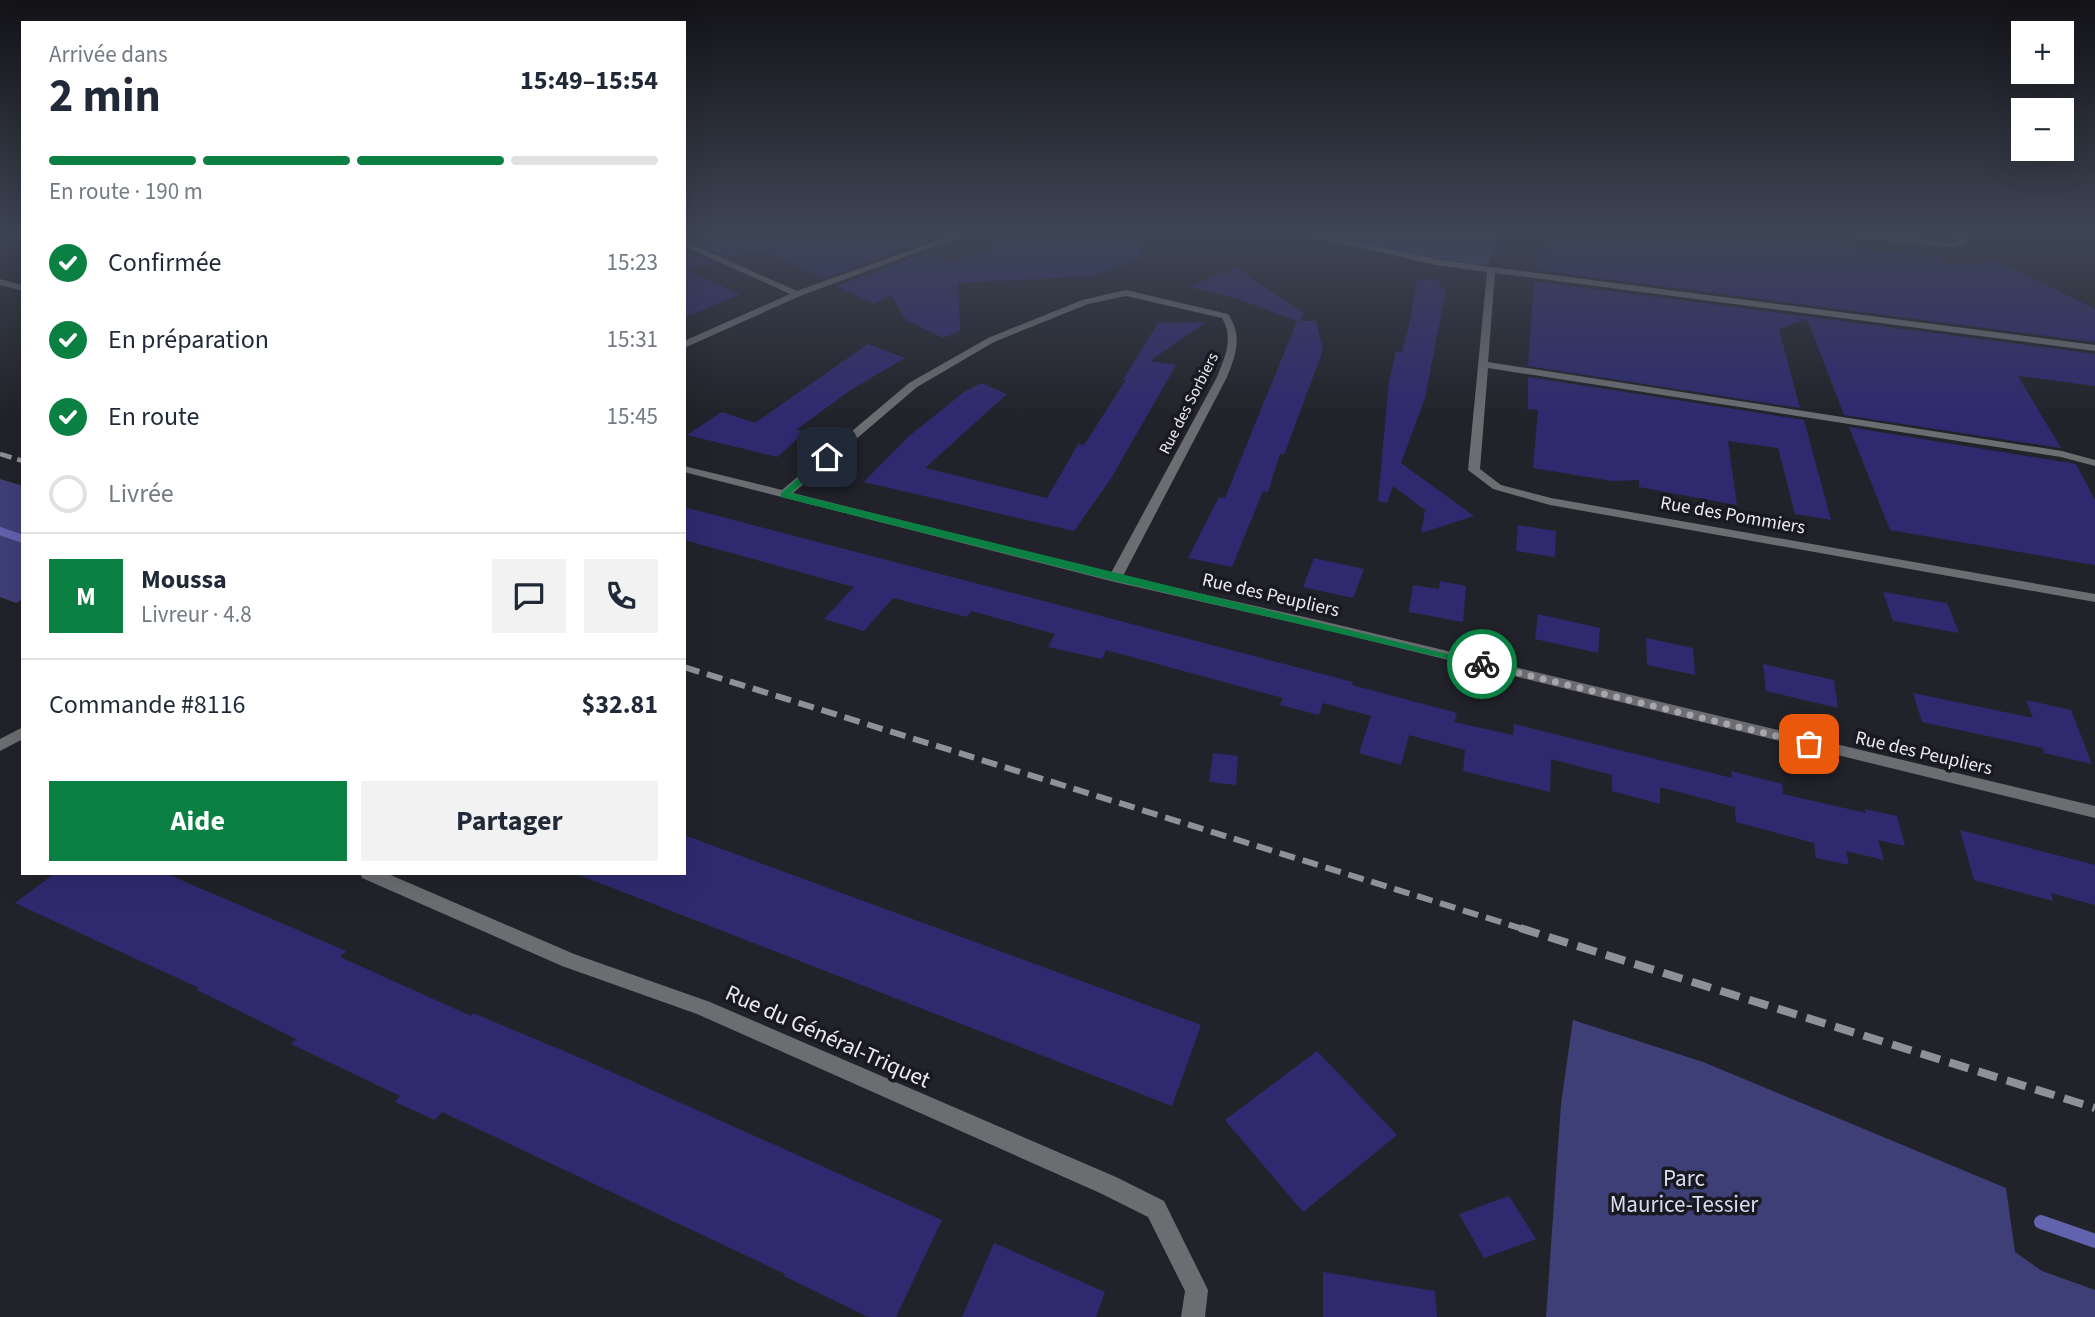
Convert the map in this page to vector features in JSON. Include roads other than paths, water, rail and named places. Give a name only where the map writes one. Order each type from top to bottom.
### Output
[{"type":"street","points":[[686,344],[796,294]]},
{"type":"street","name":"Rue des Sorbiers","points":[[784,495],[913,385],[991,340],[1095,298],[1117,294]]},
{"type":"street","name":"Rue des Sorbiers","points":[[1115,578],[1234,346],[1233,326],[1225,316],[1132,294]]},
{"type":"street","name":"Rue des Pommiers","points":[[1489,294],[1474,470],[1497,487],[1549,501],[2095,598]]},
{"type":"street","points":[[1680,294],[2095,348]]},
{"type":"street","points":[[1483,364],[2048,452],[2095,463]]},
{"type":"street","name":"Rue des Peupliers","points":[[686,470],[1115,578],[1322,625],[2095,812]]},
{"type":"street","points":[[0,746],[21,733]]},
{"type":"street","name":"Rue du Général-Triquet","points":[[373,875],[568,960],[703,1008],[1096,1180],[1156,1209],[1197,1290],[1194,1317]]},
{"type":"waterway","points":[[0,531],[21,538]]},
{"type":"waterway","points":[[2041,1222],[2095,1241]]},
{"type":"railway","points":[[0,454],[21,460]]},
{"type":"railway","points":[[686,668],[1526,930]]},
{"type":"railway","points":[[1520,928],[2095,1108]]},
{"type":"park label","name":"Parc Maurice-Tessier","points":[[1684,1191]]}]
